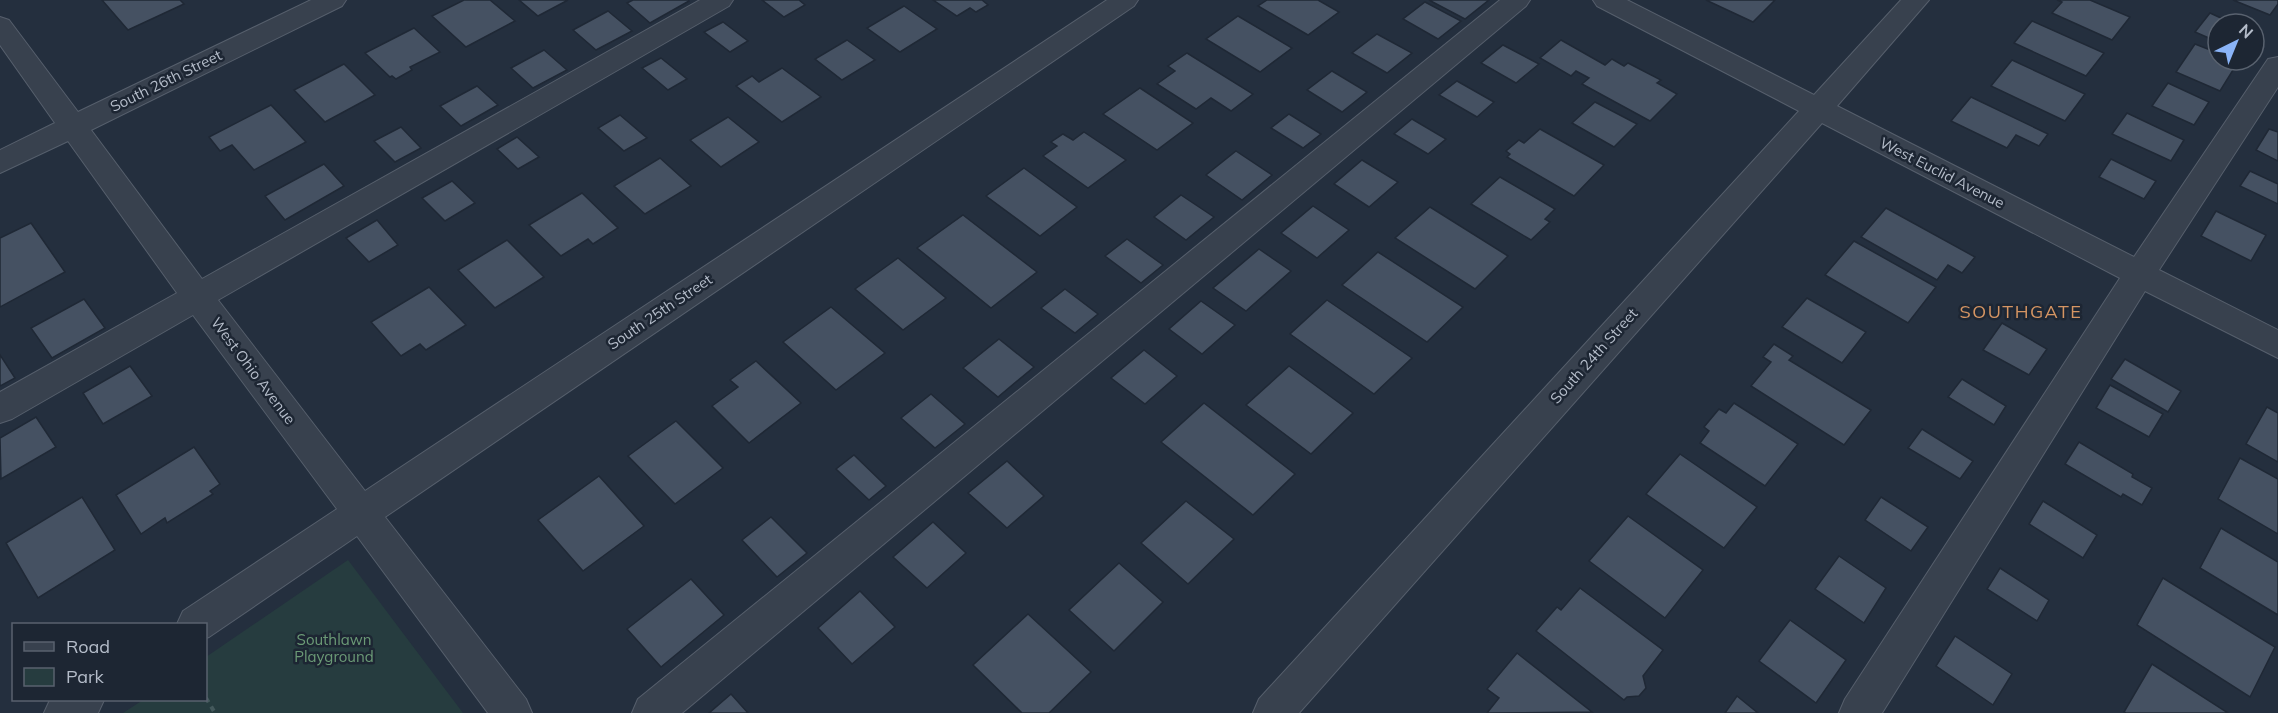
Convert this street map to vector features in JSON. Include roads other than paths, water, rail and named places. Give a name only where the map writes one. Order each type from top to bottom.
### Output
[{"type":"street","name":"South 26th Street","points":[[0,162],[333,0]]},
{"type":"street","points":[[0,409],[720,0]]},
{"type":"street","name":"South 25th Street","points":[[197,623],[1125,0]]},
{"type":"street","points":[[652,713],[1517,0]]},
{"type":"street","name":"West Euclid Avenue","points":[[1606,0],[2278,345]]},
{"type":"street","name":"South 24th Street","points":[[1273,713],[1916,0]]},
{"type":"street","name":"West Ohio Avenue","points":[[0,26],[198,298],[512,713]]},
{"type":"street","points":[[1859,713],[2139,275],[2278,66]]},
{"type":"street","points":[[63,713],[81,701]]},
{"type":"district","name":"SOUTHGATE","points":[[2021,312]]},
{"type":"park label","name":"Southlawn Playground","points":[[334,648]]}]
